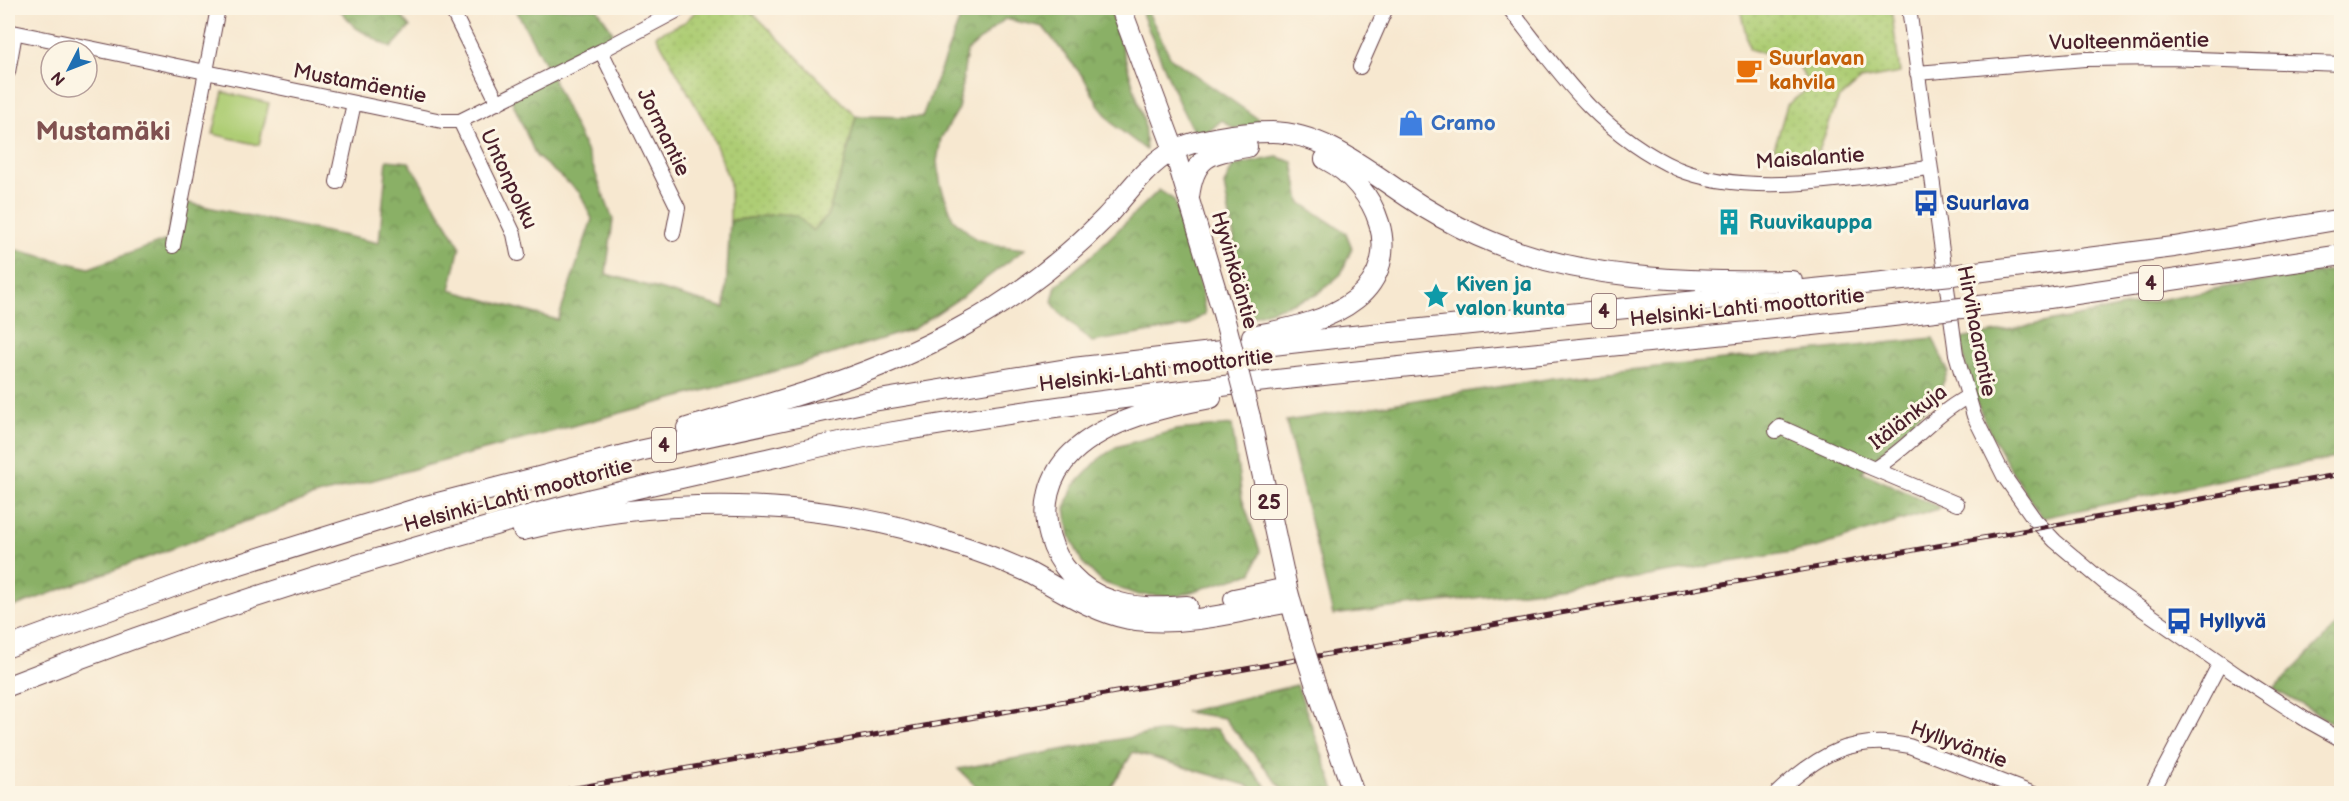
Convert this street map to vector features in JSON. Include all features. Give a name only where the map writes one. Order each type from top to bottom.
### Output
[{"type":"highway","name":"Hyvinkääntie","points":[[1121,8],[1189,197],[1250,417],[1300,636],[1354,794]]},
{"type":"highway","points":[[1136,183],[1149,164],[1155,140],[1154,120],[1142,64]]},
{"type":"highway","points":[[486,489],[819,389],[881,367],[991,310],[1046,271],[1098,224],[1154,164],[1174,150],[1195,143],[1248,134],[1270,132],[1304,137],[1338,152],[1440,217],[1479,236],[1543,260],[1580,269],[1662,279],[1707,282],[1801,281],[1866,285]]},
{"type":"highway","points":[[1073,368],[1263,334],[1305,324],[1327,316],[1356,299],[1368,288],[1382,258],[1383,239],[1377,213],[1369,198],[1345,172],[1314,153],[1272,145],[1225,151],[1200,163],[1191,179],[1189,197]]},
{"type":"highway","name":"Helsinki-Lahti moottoritie","points":[[8,647],[205,575],[338,532],[486,489],[639,451],[867,402],[1073,368],[1343,337],[1866,285],[2174,247],[2342,219]]},
{"type":"highway","name":"Helsinki-Lahti moottoritie","points":[[8,686],[221,608],[397,552],[499,523],[664,481],[876,435],[1121,397],[1806,327],[2049,298],[2342,255]]},
{"type":"highway","points":[[1289,595],[1148,608],[1097,595],[1080,583],[1063,566],[1052,547],[1047,530],[1046,510],[1058,472],[1083,444],[1106,431],[1154,411],[1220,396],[1421,365]]},
{"type":"highway","points":[[397,552],[434,551],[532,528],[637,511],[749,506],[805,510],[861,519],[949,542],[1023,570],[1106,612],[1128,618],[1153,621],[1198,618],[1289,595]]},
{"type":"street","points":[[173,246],[218,8]]},
{"type":"street","points":[[451,8],[498,103]]},
{"type":"street","points":[[460,122],[682,8]]},
{"type":"street","points":[[1360,67],[1386,8]]},
{"type":"street","name":"Maisalantie","points":[[1509,8],[1570,85],[1596,113],[1633,145],[1680,170],[1714,178],[1752,183],[1793,184],[1930,168]]},
{"type":"street","name":"Hirvihaarantie","points":[[1909,8],[1956,354],[1974,416],[2004,476],[2035,520],[2055,541],[2106,584],[2292,711],[2342,740]]},
{"type":"street","points":[[8,72],[11,32]]},
{"type":"street","name":"Mustamäentie","points":[[11,32],[442,121],[460,122]]},
{"type":"street","name":"Jormantie","points":[[601,51],[678,208],[673,234]]},
{"type":"street","name":"Vuolteenmäentie","points":[[1917,73],[2085,59],[2168,58],[2342,64]]},
{"type":"street","points":[[337,182],[354,103]]},
{"type":"street","name":"Untonpolku","points":[[460,122],[514,234],[518,254]]},
{"type":"street","name":"Itälänkuja","points":[[1874,470],[1893,458],[1943,412],[1967,397]]},
{"type":"street","name":"Itälänkuja","points":[[1776,431],[1780,427],[1874,470],[1957,504]]},
{"type":"street","points":[[2151,794],[2220,663]]},
{"type":"street","name":"Hyllyväntie","points":[[1776,794],[1819,760],[1845,746],[1868,741],[1909,746],[2034,794]]},
{"type":"green space","points":[[335,8],[395,8],[410,27],[391,48],[356,28],[340,10]]},
{"type":"green space","points":[[515,8],[597,8],[616,37],[550,73],[591,161],[613,220],[606,274],[725,308],[730,221],[779,214],[796,215],[813,231],[827,216],[843,169],[856,116],[922,117],[964,8],[1110,8],[1144,121],[1146,150],[1115,126],[1099,106],[1084,78],[1043,27],[1005,19],[967,51],[958,110],[941,138],[937,162],[941,186],[953,219],[976,239],[1001,246],[1025,249],[960,298],[913,329],[798,365],[314,496],[8,609],[8,248],[89,268],[167,240],[174,200],[379,243],[387,160],[409,162],[460,246],[450,290],[558,320],[592,219],[580,193],[536,156],[506,87],[547,68]]},
{"type":"green space","points":[[699,8],[748,8],[856,116],[843,169],[827,216],[812,231],[779,214],[730,221],[730,183],[712,135],[656,35],[685,22]]},
{"type":"green space","points":[[1142,8],[1146,8],[1171,58],[1264,123],[1234,129],[1222,120],[1206,134],[1194,133],[1179,103],[1143,16]]},
{"type":"green space","points":[[1740,8],[1891,8],[1900,73],[1861,80],[1838,100],[1817,156],[1774,149],[1787,105],[1809,88],[1798,63],[1749,49]]},
{"type":"green space","points":[[223,92],[269,103],[259,145],[213,134]]},
{"type":"green space","points":[[1277,157],[1293,162],[1300,202],[1346,233],[1352,248],[1341,274],[1316,295],[1248,318],[1234,281],[1234,238],[1224,185],[1233,166]]},
{"type":"green space","points":[[1159,190],[1174,200],[1201,286],[1205,314],[1187,326],[1092,342],[1059,312],[1052,302],[1056,286],[1092,255]]},
{"type":"green space","points":[[2341,269],[2341,457],[2263,471],[2042,518],[2002,455],[1980,411],[1965,364],[1961,339],[2220,288]]},
{"type":"green space","points":[[1933,338],[1948,371],[1938,395],[1862,472],[1941,508],[1815,548],[1624,580],[1333,615],[1286,421],[1553,378]]},
{"type":"green space","points":[[1232,425],[1242,498],[1260,551],[1252,573],[1178,596],[1138,595],[1102,582],[1082,562],[1070,536],[1065,509],[1073,487],[1099,459],[1116,447],[1176,430]]},
{"type":"green space","points":[[2341,621],[2341,728],[2274,689]]},
{"type":"green space","points":[[1297,685],[1336,793],[1286,793],[1224,718],[1185,712]]},
{"type":"green space","points":[[1217,729],[1272,793],[1257,793],[1249,786],[1133,752],[1108,793],[983,793],[958,769],[1158,732]]},
{"type":"railway","points":[[542,794],[2342,474]]},
{"type":"place","name":"Suurlavan kahvila","points":[[1749,70]]},
{"type":"place","name":"Cramo","points":[[1411,123]]},
{"type":"place","name":"Suurlava","points":[[1926,203]]},
{"type":"place","name":"Ruuvikauppa","points":[[1729,222]]},
{"type":"place","name":"Kiven ja valon kunta","points":[[1436,296]]},
{"type":"place","name":"Hyllyvä","points":[[2179,621]]},
{"type":"district","name":"Mustamäki","points":[[103,131]]}]
